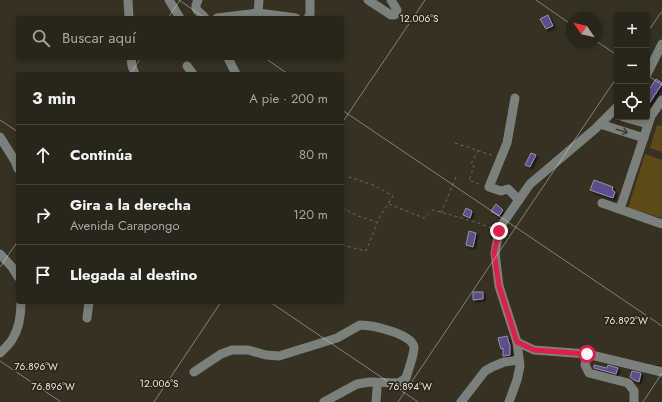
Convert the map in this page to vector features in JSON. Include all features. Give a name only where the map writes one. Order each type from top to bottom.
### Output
[{"type":"street","points":[[128,0],[129,16]]},
{"type":"street","points":[[169,0],[178,16]]},
{"type":"street","points":[[198,0],[196,4],[197,10],[202,16]]},
{"type":"street","points":[[258,13],[259,0]]},
{"type":"street","points":[[309,16],[310,0]]},
{"type":"street","points":[[368,0],[391,15],[394,15],[396,14],[397,10],[391,0]]},
{"type":"street","points":[[233,16],[258,13],[281,16]]},
{"type":"street","points":[[650,68],[662,44]]},
{"type":"street","points":[[131,60],[134,72]]},
{"type":"street","points":[[229,60],[235,72]]},
{"type":"street","points":[[188,66],[192,72]]},
{"type":"street","points":[[515,98],[507,143],[489,187],[501,191],[508,189],[519,200]]},
{"type":"street","points":[[620,209],[651,116],[662,100]]},
{"type":"street","points":[[509,402],[519,372],[519,359],[517,342],[499,286],[494,253],[499,231],[530,184],[614,113]]},
{"type":"street","points":[[634,120],[648,124]]},
{"type":"street","points":[[600,124],[644,138]]},
{"type":"street","points":[[0,137],[16,164]]},
{"type":"street","points":[[602,203],[662,224]]},
{"type":"street","points":[[0,254],[16,274]]},
{"type":"street","points":[[0,353],[13,338],[21,310],[21,304]]},
{"type":"street","points":[[87,318],[89,304]]},
{"type":"street","points":[[194,372],[221,354],[232,350],[248,350],[266,355],[279,356],[337,338],[360,325],[392,332],[407,338],[412,342],[414,348],[404,381],[400,383],[370,382],[357,384],[324,402]]},
{"type":"street","points":[[517,342],[534,350],[587,354],[662,372]]},
{"type":"street","points":[[461,402],[486,371],[504,362],[519,359],[534,350]]},
{"type":"street","points":[[587,354],[585,365],[589,372],[628,383],[634,391],[634,402]]},
{"type":"street","points":[[376,402],[377,389]]},
{"type":"path","points":[[455,143],[498,158]]},
{"type":"path","points":[[478,150],[471,164],[474,166],[469,180],[481,185]]},
{"type":"path","points":[[344,246],[366,252],[377,222],[393,196],[373,185],[349,177]]},
{"type":"path","points":[[441,213],[456,177]]},
{"type":"path","points":[[388,203],[424,218],[431,211],[476,222],[495,229]]},
{"type":"path","points":[[344,209],[358,216],[377,222]]},
{"type":"shaded area","points":[[657,125],[662,126],[662,152],[650,148]]},
{"type":"shaded area","points":[[645,154],[662,160],[662,218],[628,208]]},
{"type":"building","points":[[548,15],[553,26],[546,29],[540,19]]},
{"type":"building","points":[[656,79],[662,83],[650,102],[650,88]]},
{"type":"building","points":[[531,153],[536,155],[530,167],[525,165]]},
{"type":"building","points":[[594,180],[613,187],[612,190],[615,192],[613,198],[590,190]]},
{"type":"building","points":[[496,204],[503,210],[499,216],[491,211]]},
{"type":"building","points":[[466,208],[472,211],[470,218],[463,215]]},
{"type":"building","points":[[469,231],[476,233],[473,247],[466,245]]},
{"type":"building","points":[[473,292],[483,292],[483,299],[473,300]]},
{"type":"building","points":[[507,336],[510,346],[510,355],[503,356],[503,348],[501,349],[498,338]]},
{"type":"building","points":[[594,365],[607,368],[608,365],[618,368],[616,374],[594,368]]},
{"type":"building","points":[[632,371],[641,373],[639,382],[630,377]]},
{"type":"route","points":[[499,231],[494,253],[499,286],[517,342],[534,350],[587,354]]}]
